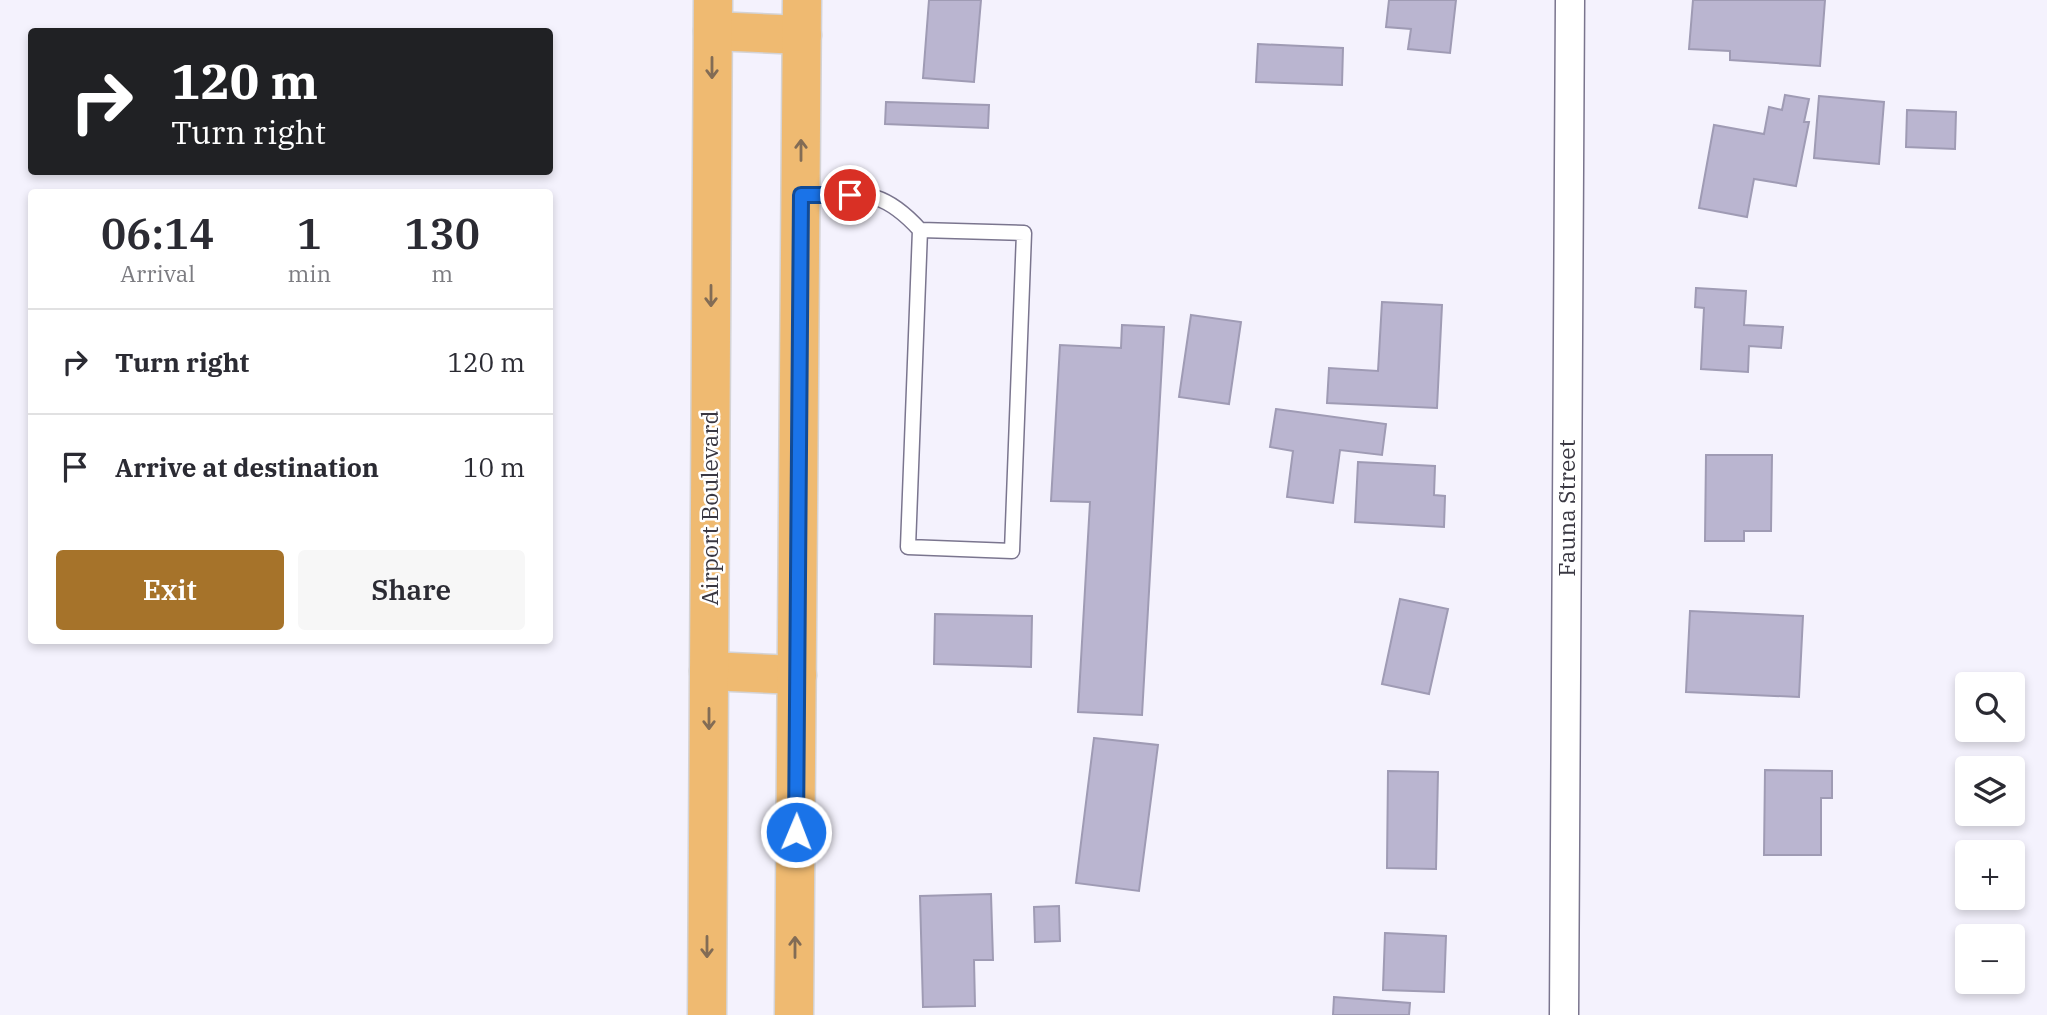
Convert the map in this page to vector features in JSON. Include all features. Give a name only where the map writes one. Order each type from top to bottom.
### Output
[{"type":"main road","points":[[713,15],[802,17],[794,1015]]},
{"type":"main road","name":"Airport Boulevard","points":[[707,1015],[713,15]]},
{"type":"main road","points":[[709,671],[797,675]]},
{"type":"street","name":"Fauna Street","points":[[1564,1015],[1570,0]]},
{"type":"lane","points":[[801,195],[868,195],[886,199],[920,230],[1024,233],[1012,551],[908,547],[920,230]]},
{"type":"building","points":[[929,0],[981,0],[974,82],[923,78]]},
{"type":"building","points":[[1389,0],[1456,0],[1450,53],[1408,49],[1411,29],[1386,27]]},
{"type":"building","points":[[1693,0],[1825,0],[1820,66],[1730,60],[1730,51],[1689,49]]},
{"type":"building","points":[[1258,44],[1343,48],[1342,85],[1256,82]]},
{"type":"building","points":[[1785,95],[1809,99],[1804,122],[1809,122],[1796,186],[1754,179],[1747,217],[1699,208],[1714,125],[1764,134],[1769,107],[1782,110]]},
{"type":"building","points":[[1819,96],[1884,102],[1879,164],[1814,158]]},
{"type":"building","points":[[886,102],[989,105],[988,128],[885,124]]},
{"type":"building","points":[[1907,110],[1956,112],[1955,149],[1906,147]]},
{"type":"building","points":[[1696,288],[1746,291],[1744,325],[1783,327],[1781,348],[1749,346],[1748,372],[1701,369],[1704,308],[1695,307]]},
{"type":"building","points":[[1382,302],[1442,305],[1437,408],[1327,403],[1329,368],[1378,371]]},
{"type":"building","points":[[1191,315],[1241,322],[1229,404],[1179,397]]},
{"type":"building","points":[[1122,325],[1164,327],[1142,715],[1078,712],[1090,502],[1051,501],[1060,345],[1121,348]]},
{"type":"building","points":[[1276,409],[1386,424],[1382,455],[1340,450],[1333,503],[1287,497],[1293,451],[1270,447]]},
{"type":"building","points":[[1706,455],[1772,455],[1771,531],[1744,531],[1744,541],[1705,541]]},
{"type":"building","points":[[1358,462],[1435,466],[1434,495],[1445,496],[1444,527],[1355,522]]},
{"type":"building","points":[[1400,599],[1448,609],[1429,694],[1382,684]]},
{"type":"building","points":[[1690,611],[1803,616],[1799,697],[1686,692]]},
{"type":"building","points":[[935,614],[1032,616],[1031,667],[934,664]]},
{"type":"building","points":[[1094,738],[1158,745],[1139,891],[1076,883]]},
{"type":"building","points":[[1765,770],[1832,771],[1832,798],[1821,798],[1821,855],[1764,855]]},
{"type":"building","points":[[1388,771],[1438,772],[1436,869],[1387,868]]},
{"type":"building","points":[[991,894],[993,960],[974,960],[975,1006],[923,1007],[920,896]]},
{"type":"building","points":[[1059,906],[1060,941],[1035,942],[1034,907]]},
{"type":"building","points":[[1385,933],[1446,936],[1444,992],[1383,990]]},
{"type":"building","points":[[1334,997],[1410,1003],[1409,1015],[1333,1015]]},
{"type":"route","points":[[796,832],[801,195],[850,195]]}]
